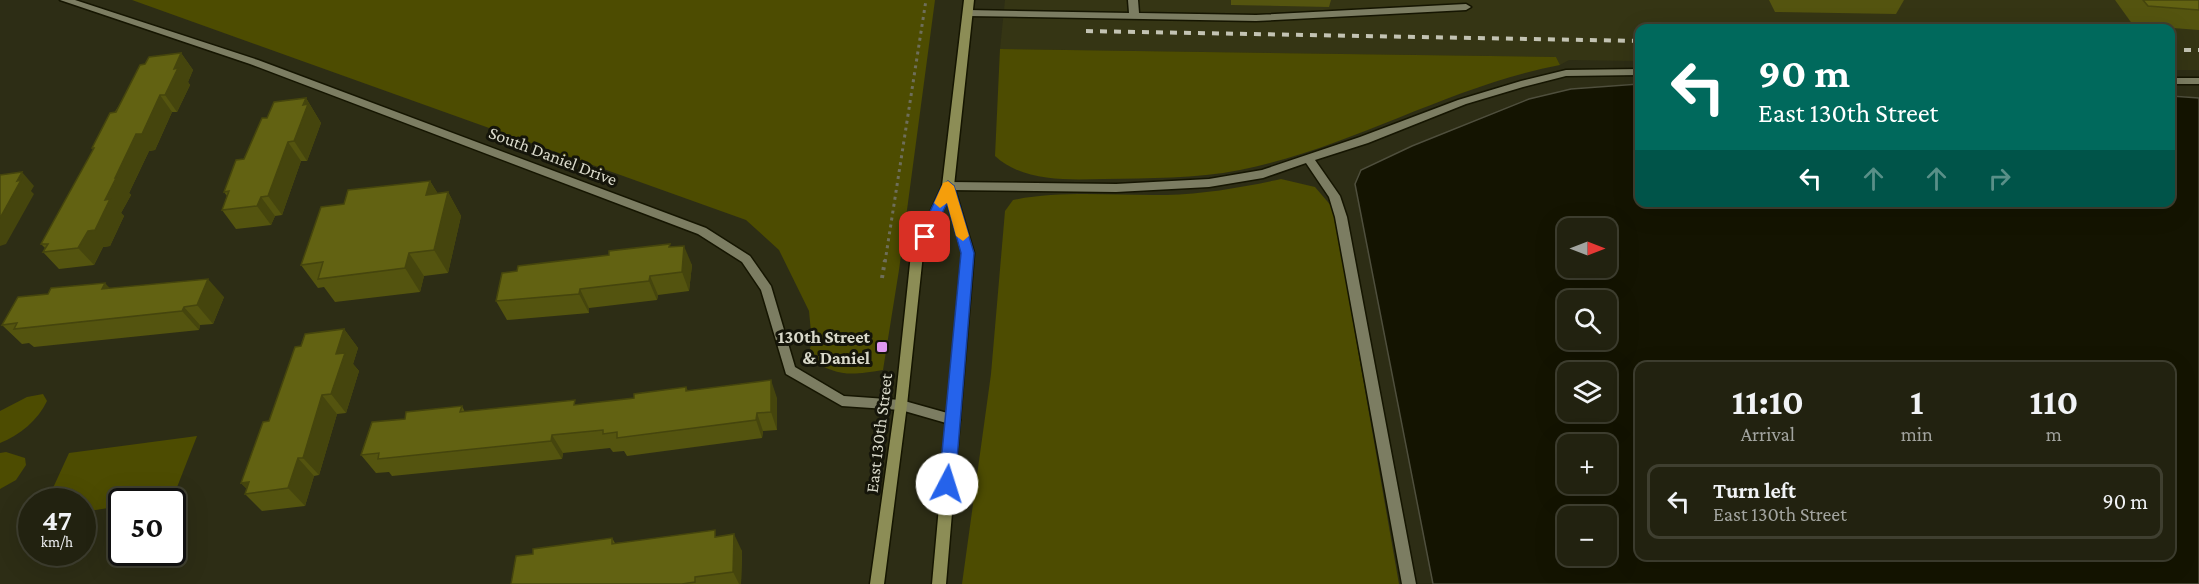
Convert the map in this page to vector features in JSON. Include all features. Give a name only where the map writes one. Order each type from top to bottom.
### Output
[{"type":"main road","name":"East 130th Street","points":[[877,584],[901,405],[917,254],[948,186],[969,0]]},
{"type":"main road","name":"East 130th Street","points":[[939,584],[968,253],[948,186]]},
{"type":"street","name":"South Daniel Drive","points":[[64,0],[254,62],[702,231],[746,259],[767,289],[790,370],[842,401],[901,405],[953,420]]},
{"type":"street","points":[[1133,0],[1134,15]]},
{"type":"street","points":[[968,12],[1256,18],[1466,8]]},
{"type":"street","points":[[948,186],[1116,188],[1209,183],[1263,174],[1462,102],[1521,84],[1566,73],[1635,72]]},
{"type":"street","points":[[2175,81],[2199,81]]},
{"type":"street","points":[[1309,159],[1334,196],[1341,217],[1409,584]]},
{"type":"path","points":[[882,278],[926,0]]},
{"type":"shaded area","points":[[132,0],[935,0],[899,270],[883,370],[843,373],[807,358],[812,342],[809,311],[779,250],[746,220]]},
{"type":"shaded area","points":[[1005,0],[2199,0],[2199,70],[2175,70],[2175,24],[1635,24],[1635,61],[1569,60],[1560,65],[1556,57],[1000,49]]},
{"type":"shaded area","points":[[1000,49],[1556,57],[1560,65],[1479,87],[1321,147],[1240,170],[1189,177],[1061,179],[1046,178],[1019,171],[995,156]]},
{"type":"shaded area","points":[[1635,84],[1635,207],[2175,207],[2175,96],[2199,98],[2199,584],[1433,584],[1355,184],[1361,170],[1412,146],[1529,99],[1571,89]]},
{"type":"shaded area","points":[[1281,179],[1315,187],[1333,208],[1399,584],[962,584],[991,374],[1005,211],[1013,200],[1070,194],[1181,194],[1224,190]]},
{"type":"shaded area","points":[[43,394],[47,401],[33,421],[15,436],[0,443],[0,411],[27,397]]},
{"type":"shaded area","points":[[197,436],[177,488],[108,488],[108,508],[96,510],[96,488],[53,488],[69,453]]},
{"type":"shaded area","points":[[6,452],[25,458],[26,465],[16,480],[0,489],[0,453]]},
{"type":"building","points":[[2143,0],[2199,0],[2199,10],[2148,6]]},
{"type":"building","points":[[181,53],[174,69],[178,68],[165,95],[160,95],[142,134],[136,134],[105,200],[110,199],[95,230],[88,231],[78,248],[43,252],[48,244],[41,244],[94,148],[92,148],[110,113],[116,112],[140,65],[145,64],[149,57]]},
{"type":"building","points":[[306,98],[303,105],[308,104],[294,141],[288,142],[268,196],[261,197],[257,206],[222,210],[229,191],[224,192],[236,160],[244,159],[262,118],[267,118],[274,102]]},
{"type":"building","points":[[22,172],[17,181],[21,180],[0,218],[0,175]]},
{"type":"building","points":[[430,181],[426,195],[448,192],[434,250],[409,253],[405,268],[318,279],[323,262],[301,265],[321,207],[344,204],[348,190]]},
{"type":"building","points":[[670,244],[669,247],[684,246],[682,272],[650,276],[649,281],[580,289],[579,294],[496,301],[502,273],[517,271],[518,266],[609,255],[609,251]]},
{"type":"building","points":[[208,279],[197,305],[184,307],[182,311],[14,329],[17,323],[2,325],[18,297],[48,294],[51,288],[105,283],[102,289]]},
{"type":"building","points":[[344,329],[336,354],[345,353],[331,394],[322,395],[303,458],[298,458],[288,488],[245,494],[249,482],[241,483],[263,422],[269,421],[295,347],[301,346],[305,334]]},
{"type":"building","points":[[771,380],[771,412],[757,413],[756,420],[617,438],[617,432],[603,434],[603,430],[552,435],[551,441],[378,459],[379,453],[361,455],[372,422],[405,419],[406,412],[462,406],[460,412],[575,400],[574,405],[634,398],[634,394],[686,387],[686,391]]},
{"type":"building","points":[[715,530],[715,537],[734,534],[733,572],[695,577],[695,582],[682,584],[511,584],[516,556],[533,554],[533,549],[612,538],[612,544]]},
{"type":"railway","points":[[1086,31],[1635,41]]},
{"type":"railway","points":[[2175,50],[2199,50]]},
{"type":"slow traffic","points":[[940,203],[948,186],[963,236]]},
{"type":"place","name":"130th Street & Daniel","points":[[882,347]]},
{"type":"route","points":[[925,237],[948,186],[968,253],[947,484]]}]
